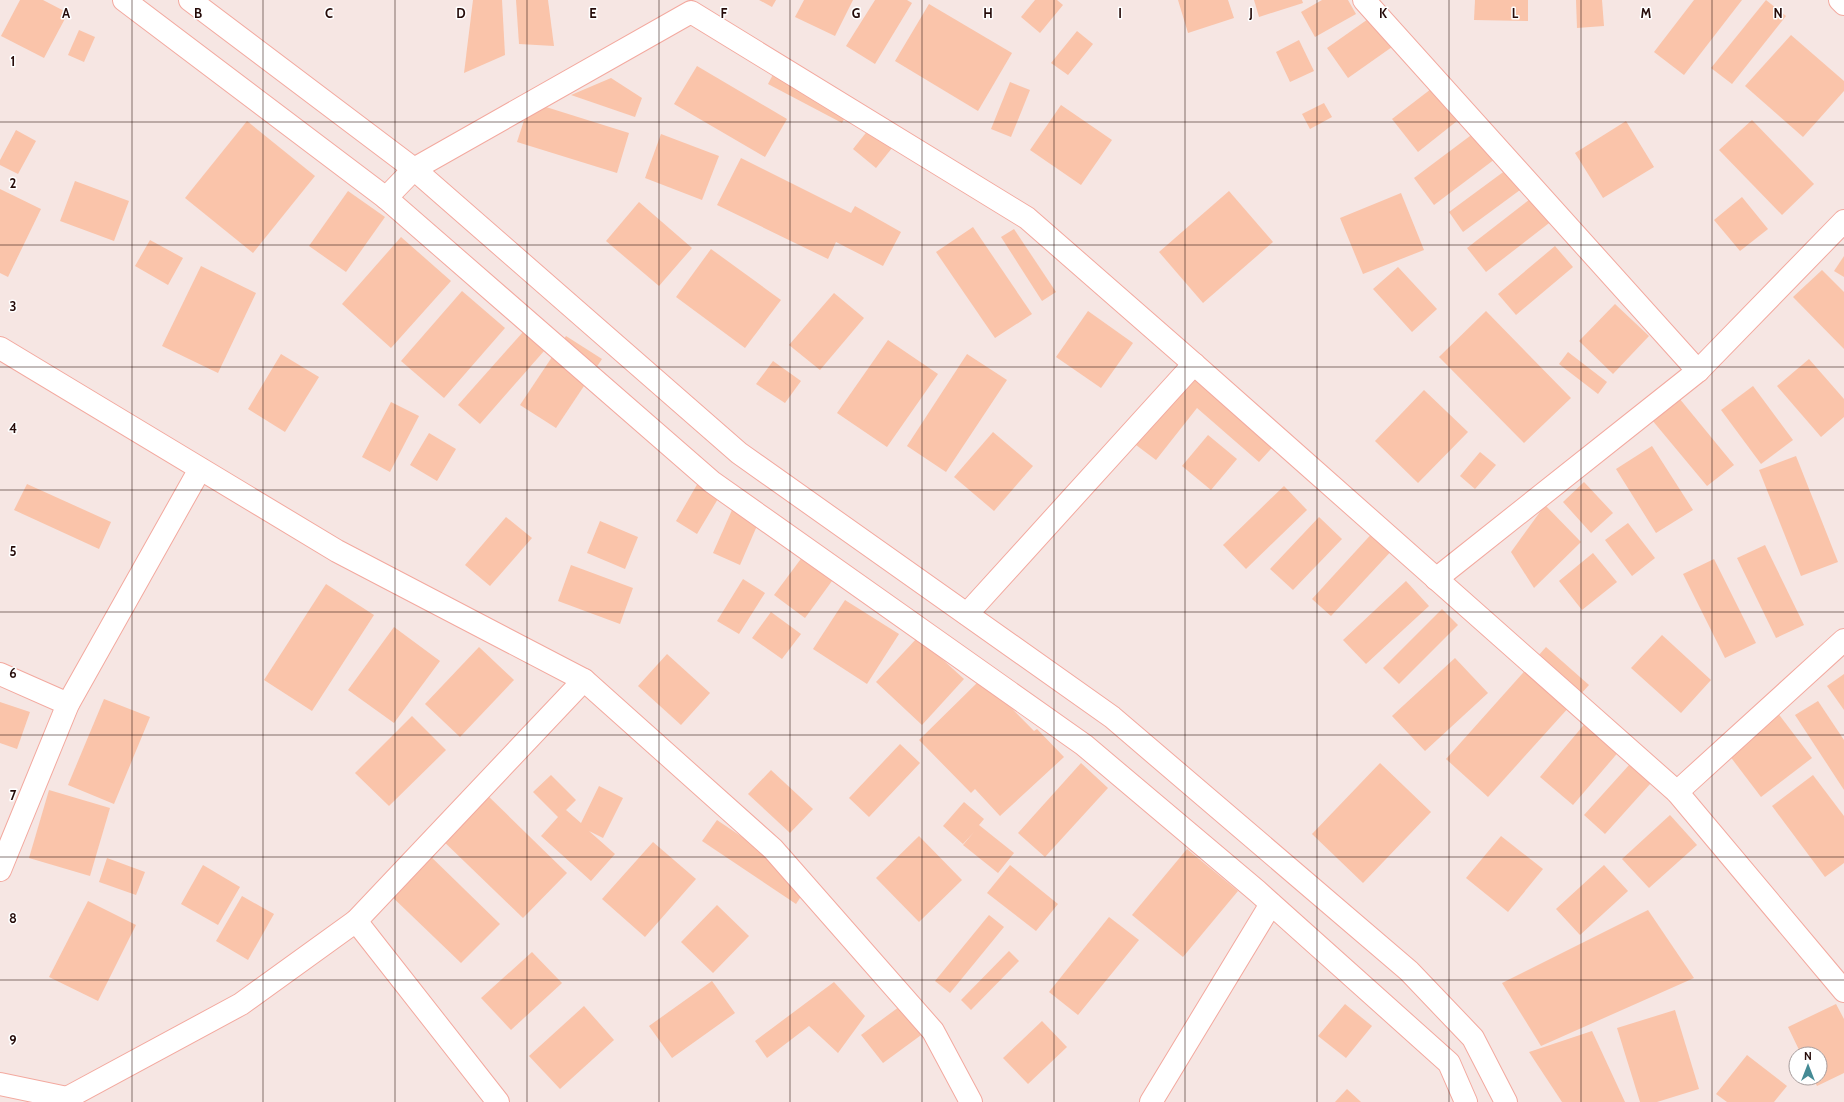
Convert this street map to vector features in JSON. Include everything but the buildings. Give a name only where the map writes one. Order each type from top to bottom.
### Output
[{"type":"street","points":[[124,0],[386,198],[712,482],[1084,745],[1271,904],[1449,1063],[1466,1102]]},
{"type":"street","points":[[190,0],[414,169],[740,453],[1112,717],[1409,971],[1473,1038],[1506,1102]]},
{"type":"street","points":[[1364,0],[1698,371]]},
{"type":"street","points":[[1840,0],[1844,4]]},
{"type":"street","points":[[386,198],[414,169],[691,12],[1027,218],[1677,792],[1844,992]]},
{"type":"street","points":[[1436,579],[1698,371],[1844,221]]},
{"type":"street","points":[[0,348],[337,551],[584,680],[772,849],[933,1031],[971,1102]]},
{"type":"street","points":[[967,614],[1194,364]]},
{"type":"street","points":[[0,870],[68,704],[200,469]]},
{"type":"street","points":[[1677,792],[1844,640]]},
{"type":"street","points":[[0,674],[68,704]]},
{"type":"street","points":[[0,1084],[66,1100],[241,1004],[356,921],[584,680]]},
{"type":"street","points":[[1151,1102],[1271,904]]},
{"type":"street","points":[[356,921],[498,1102]]}]
